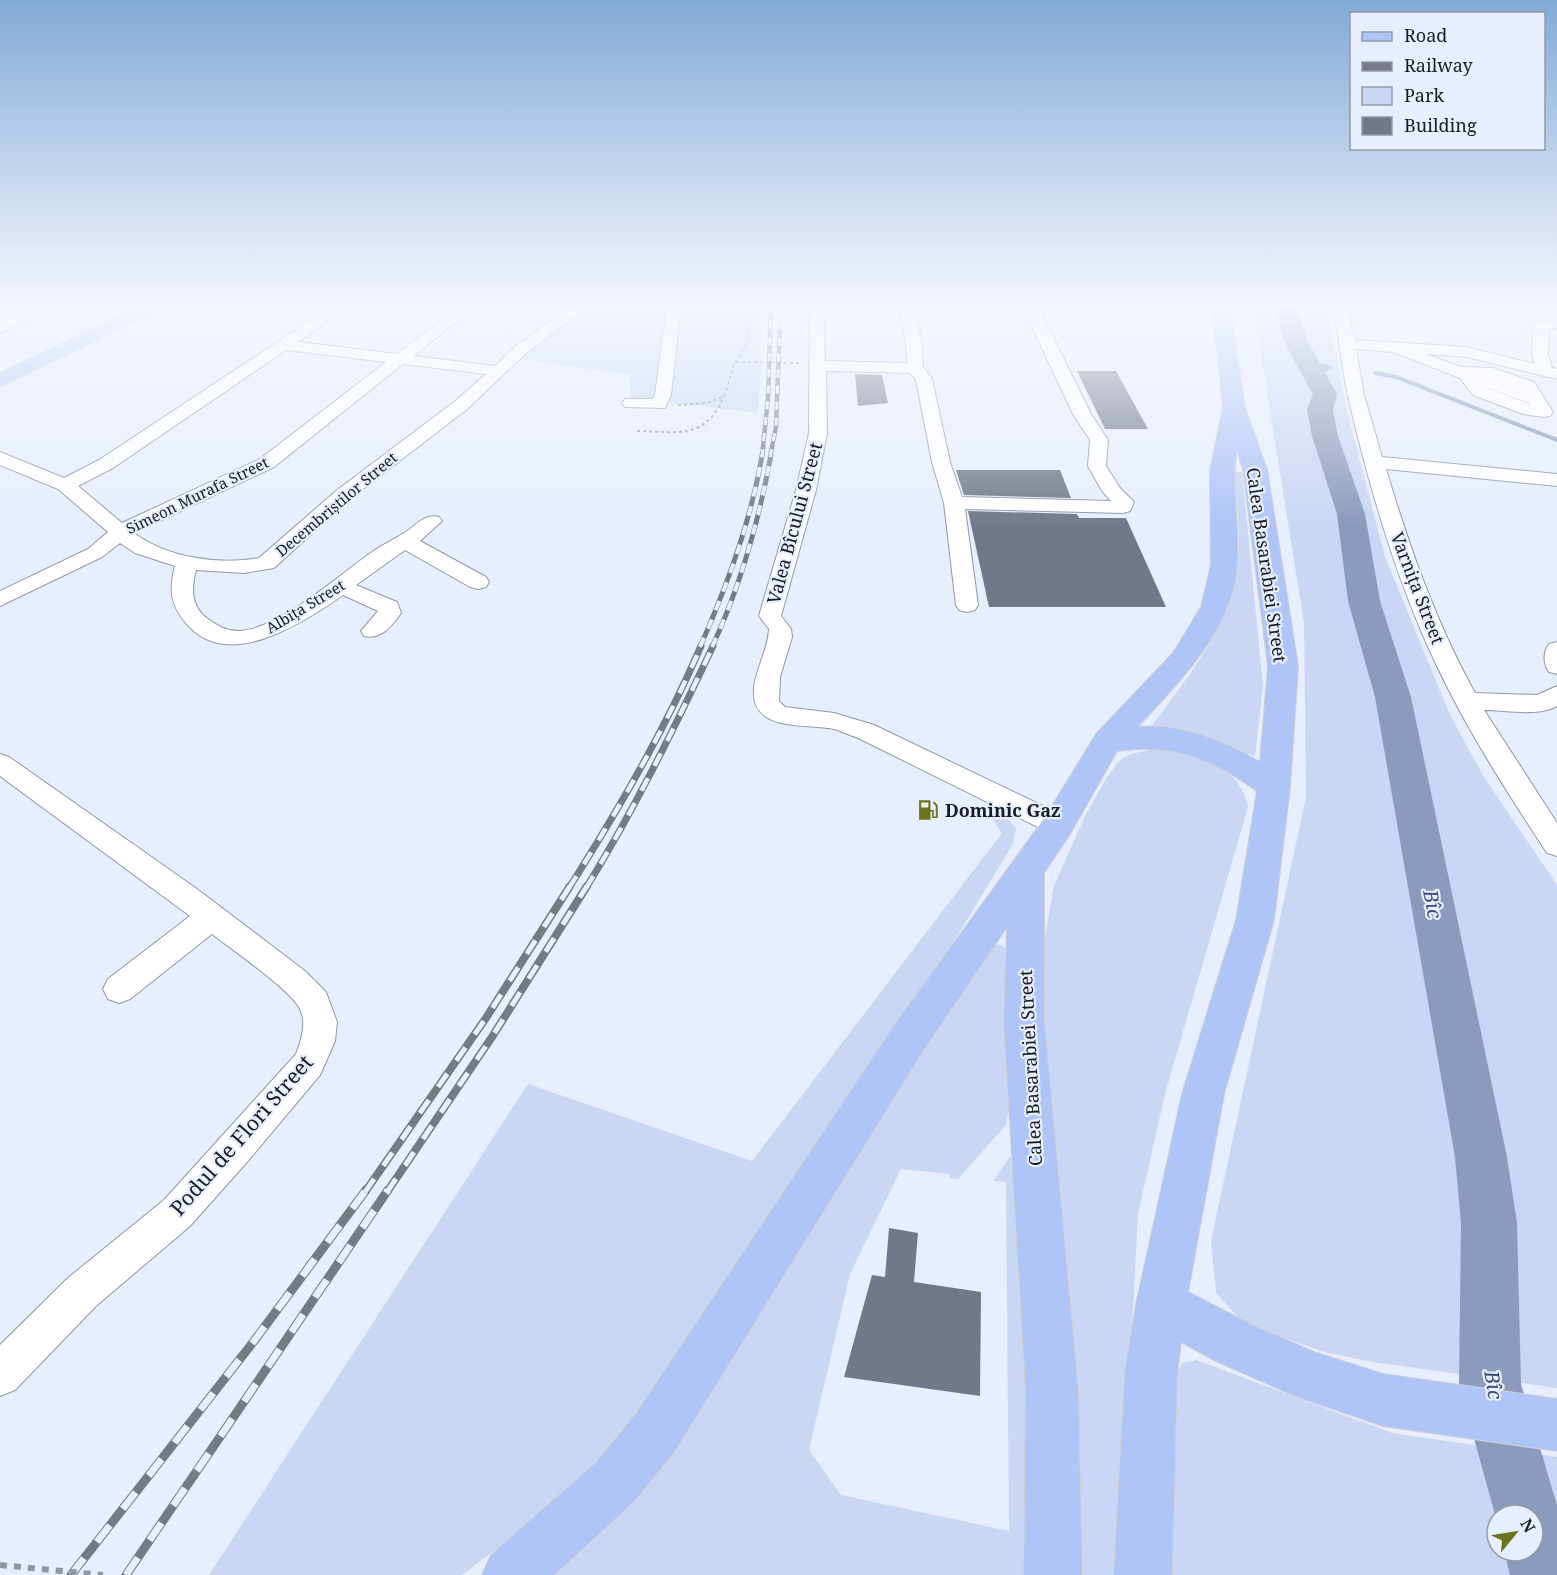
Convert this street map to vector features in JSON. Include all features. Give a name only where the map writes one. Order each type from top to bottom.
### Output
[{"type":"main road","name":"Calea Basarabiei Street","points":[[1143,1575],[1150,1373],[1161,1305],[1203,1094],[1255,920],[1274,788],[1283,666],[1255,469],[1234,408],[1230,380]]},
{"type":"main road","name":"Calea Basarabiei Street","points":[[1053,1575],[1052,1391],[1024,1021],[1026,872],[1058,825],[1107,742],[1184,657],[1215,607],[1224,565],[1222,470],[1234,408]]},
{"type":"main road","points":[[1107,742],[1153,737],[1188,743],[1217,753],[1243,766],[1274,788]]},
{"type":"main road","points":[[511,1575],[615,1482],[655,1433],[910,1036],[1026,872]]},
{"type":"main road","points":[[1161,1305],[1236,1344],[1311,1377],[1383,1400],[1557,1425]]},
{"type":"street","points":[[65,485],[106,464],[232,380]]},
{"type":"street","name":"Simeon Murafa Street","points":[[0,599],[95,553],[120,532],[267,463],[375,380]]},
{"type":"street","name":"Decembriștilor Street","points":[[187,563],[244,567],[266,563],[342,495],[460,406],[489,380]]},
{"type":"street","points":[[631,403],[659,404],[665,380]]},
{"type":"street","name":"Valea Bîcului Street","points":[[818,380],[818,433],[806,490],[770,616],[780,629],[780,637],[767,687],[766,701],[770,709],[779,715],[836,721],[865,731],[1058,825]]},
{"type":"street","points":[[924,380],[941,462],[954,503],[967,604]]},
{"type":"street","points":[[954,503],[1123,507],[1124,502],[1112,491],[1097,466],[1099,440],[1082,414],[1065,380]]},
{"type":"street","name":"Varnița Street","points":[[1354,380],[1374,462],[1403,553],[1447,661],[1517,786],[1557,845]]},
{"type":"street","points":[[1470,380],[1473,387],[1479,391],[1528,410],[1544,412],[1535,399]]},
{"type":"street","points":[[0,458],[65,485],[142,549],[187,563]]},
{"type":"street","points":[[1374,462],[1557,480]]},
{"type":"street","name":"Albița Street","points":[[187,563],[179,590],[183,604],[202,629],[231,639],[251,637],[271,629],[341,586],[382,555],[407,542],[432,521]]},
{"type":"street","points":[[407,542],[478,582]]},
{"type":"street","points":[[341,586],[389,607],[390,613],[372,631]]},
{"type":"street","points":[[1557,649],[1557,667]]},
{"type":"street","points":[[1468,701],[1537,703],[1545,702],[1557,694]]},
{"type":"street","name":"Podul de Flori Street","points":[[0,764],[294,980],[315,1002],[320,1022],[318,1041],[308,1064],[177,1213],[82,1292],[0,1375]]},
{"type":"street","points":[[119,989],[211,917]]},
{"type":"path","points":[[637,431],[670,431],[700,426],[712,418],[730,380]]},
{"type":"path","points":[[659,404],[707,403],[724,396]]},
{"type":"path","points":[[0,1565],[103,1575]]},
{"type":"green space","points":[[631,380],[662,380],[659,398],[631,402]]},
{"type":"green space","points":[[669,380],[760,380],[758,413],[666,402]]},
{"type":"green space","points":[[1265,380],[1341,380],[1385,557],[1450,715],[1484,777],[1557,885],[1557,1388],[1373,1362],[1324,1352],[1244,1324],[1216,1293],[1211,1241],[1306,797],[1304,622]]},
{"type":"green space","points":[[1233,471],[1242,472],[1263,686],[1255,756],[1152,726],[1210,642],[1222,620],[1230,597],[1239,545]]},
{"type":"green space","points":[[1176,749],[1211,761],[1231,775],[1244,795],[1248,807],[1165,1094],[1138,1214],[1119,1575],[1074,1575],[1041,1053],[1042,956],[1054,886],[1084,818],[1106,779],[1117,763],[1128,755],[1148,750]]},
{"type":"green space","points":[[985,809],[999,813],[1013,824],[1016,829],[1013,844],[945,956],[616,1450],[553,1506],[462,1575],[209,1575],[528,1084],[752,1161],[1002,833]]},
{"type":"green space","points":[[990,944],[1001,945],[1009,952],[1012,1093],[1006,1125],[958,1179],[950,1178],[950,1174],[901,1169],[850,1274],[809,1450],[841,1495],[1009,1531],[1006,1182],[993,1181],[1016,1148],[1034,1526],[1031,1575],[556,1575],[647,1480]]},
{"type":"green space","points":[[1196,1360],[1392,1433],[1557,1457],[1557,1575],[1169,1575],[1174,1378],[1182,1363]]},
{"type":"building","points":[[856,380],[883,380],[888,403],[858,406]]},
{"type":"building","points":[[1081,380],[1121,380],[1148,429],[1105,429]]},
{"type":"building","points":[[956,470],[1060,470],[1071,498],[964,495]]},
{"type":"building","points":[[968,511],[1077,514],[1079,518],[1126,518],[1166,607],[989,607]]},
{"type":"building","points":[[889,1228],[918,1233],[914,1282],[981,1292],[980,1396],[844,1377],[872,1275],[885,1277]]},
{"type":"waterway","name":"Bîc","points":[[1317,380],[1325,394],[1320,410],[1325,436],[1351,514],[1364,601],[1393,697],[1481,1157],[1489,1223],[1490,1384],[1524,1503]]},
{"type":"waterway","points":[[1402,380],[1557,440]]},
{"type":"waterway","name":"Bîc","points":[[1541,1563],[1544,1575]]},
{"type":"railway","points":[[762,457],[769,380]]},
{"type":"railway","points":[[770,457],[776,427],[778,380]]},
{"type":"railway","points":[[700,647],[720,601],[745,529],[762,455]]},
{"type":"railway","points":[[712,647],[748,553],[771,455]]},
{"type":"railway","points":[[569,888],[640,769],[701,646]]},
{"type":"railway","points":[[586,888],[653,769],[713,646]]},
{"type":"railway","points":[[365,1192],[486,1018],[570,886]]},
{"type":"railway","points":[[387,1192],[492,1037],[587,886]]},
{"type":"railway","points":[[71,1575],[254,1341],[366,1190]]},
{"type":"railway","points":[[126,1575],[388,1190]]},
{"type":"place","name":"Dominic Gaz","points":[[928,810]]}]
